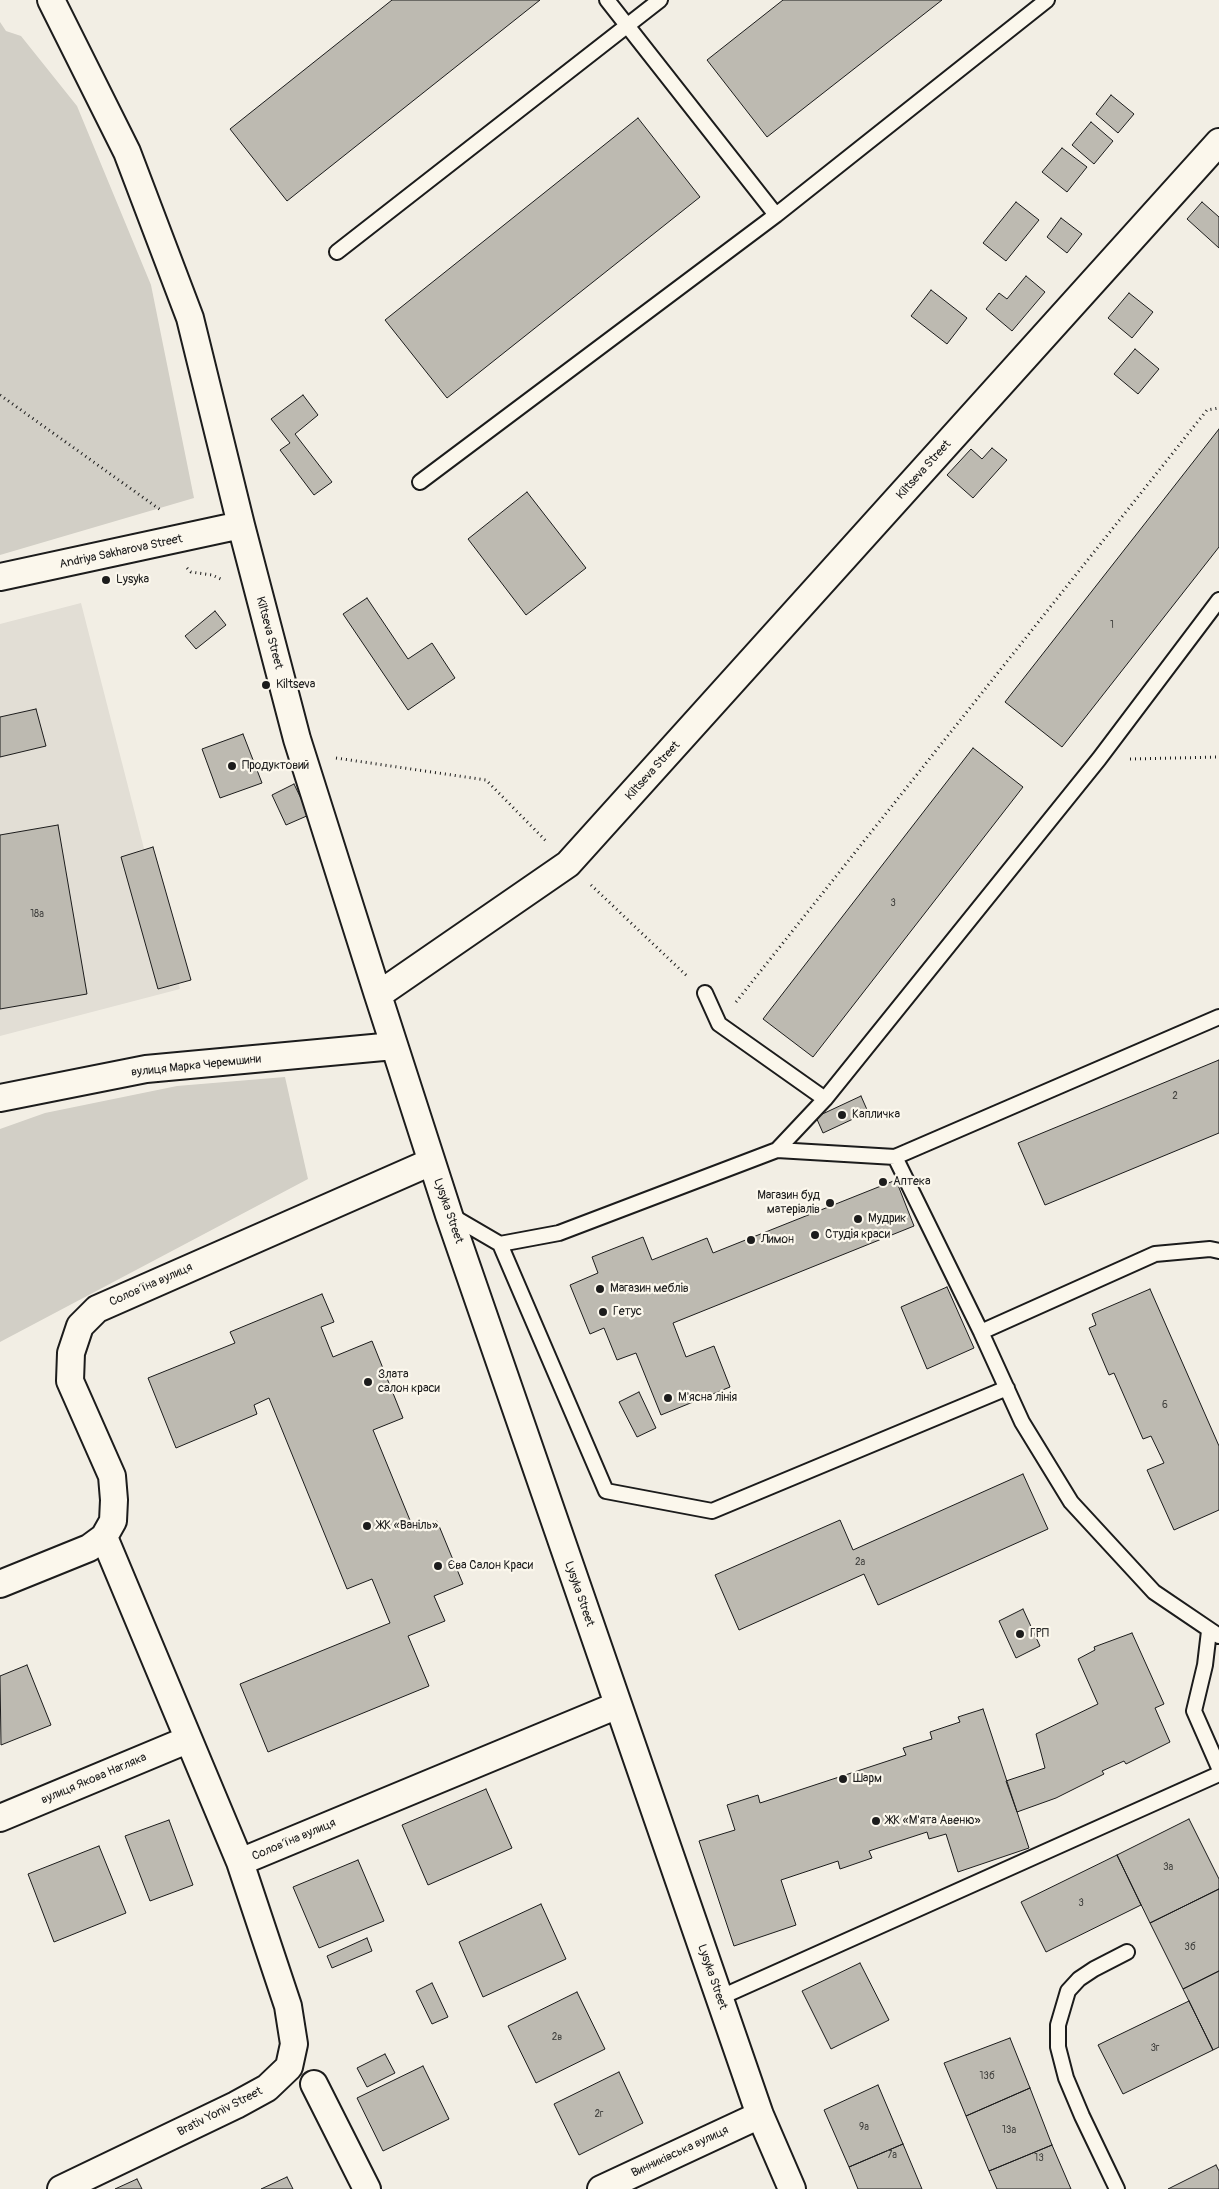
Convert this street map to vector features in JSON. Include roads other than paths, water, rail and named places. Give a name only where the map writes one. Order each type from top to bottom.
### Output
[{"type":"street","name":"Kiltseva Street","points":[[51,0],[127,152],[190,318],[241,525],[297,739],[378,995],[568,864],[1219,142]]},
{"type":"street","name":"Andriya Sakharova Street","points":[[0,577],[241,525]]},
{"type":"street","name":"Lysyka Street","points":[[378,995],[431,1162],[719,1998],[760,2115],[792,2189]]},
{"type":"street","name":"вулиця Марка Черемшини","points":[[0,1098],[146,1069],[394,1046]]},
{"type":"street","name":"Соловʼїна вулиця","points":[[431,1162],[97,1309],[80,1326],[71,1353],[70,1381],[112,1476],[113,1520],[104,1537],[187,1740],[240,1862],[618,1704]]},
{"type":"street","points":[[0,1584],[89,1548],[104,1537]]},
{"type":"street","name":"вулиця Якова Нагляка","points":[[0,1818],[187,1740]]},
{"type":"street","name":"Brativ Yoniv Street","points":[[61,2189],[236,2105],[267,2088],[289,2067],[294,2044],[288,2006],[240,1862]]},
{"type":"street","points":[[314,2084],[367,2189]]},
{"type":"street","name":"Винниківська вулиця","points":[[601,2189],[760,2115]]},
{"type":"lane","points":[[608,0],[776,215]]},
{"type":"lane","points":[[337,252],[660,0]]},
{"type":"lane","points":[[420,482],[776,215],[1047,0]]},
{"type":"lane","points":[[777,1150],[825,1100],[1099,759],[1219,600]]},
{"type":"lane","points":[[705,992],[720,1024],[825,1100]]},
{"type":"lane","points":[[500,1244],[559,1233],[777,1150],[894,1157],[1219,1017]]},
{"type":"lane","points":[[894,1157],[981,1332],[1022,1422],[1071,1502],[1154,1592],[1214,1634],[1194,1711],[1219,1768]]},
{"type":"lane","points":[[449,1214],[500,1244],[606,1491],[712,1511],[1007,1388]]},
{"type":"lane","points":[[981,1332],[1155,1254],[1210,1249],[1219,1251]]},
{"type":"lane","points":[[719,1998],[1219,1774]]},
{"type":"lane","points":[[1117,2189],[1066,2078],[1058,2047],[1058,2025],[1068,1991],[1079,1979],[1126,1952]]},
{"type":"place","name":"Lysyka","points":[[106,580]]},
{"type":"place","name":"Kiltseva","points":[[266,685]]},
{"type":"place","name":"Продуктовий","points":[[232,766]]},
{"type":"place","name":"Капличка","points":[[842,1115]]},
{"type":"place","name":"Аптека","points":[[883,1182]]},
{"type":"place","name":"Магазин буд матеріалів","points":[[830,1203]]},
{"type":"place","name":"Мудрик","points":[[858,1219]]},
{"type":"place","name":"Студія краси","points":[[815,1235]]},
{"type":"place","name":"Лимон","points":[[751,1240]]},
{"type":"place","name":"Магазин меблів","points":[[600,1289]]},
{"type":"place","name":"Гетус","points":[[603,1312]]},
{"type":"place","name":"Злата салон краси","points":[[368,1382]]},
{"type":"place","name":"М'ясна лінія","points":[[668,1398]]},
{"type":"place","name":"ЖК «Ваніль»","points":[[367,1526]]},
{"type":"place","name":"Єва Салон Краси","points":[[438,1566]]},
{"type":"place","name":"ГРП","points":[[1020,1634]]},
{"type":"place","name":"Шарм","points":[[843,1779]]},
{"type":"place","name":"ЖК «М'ята Авеню»","points":[[876,1821]]}]
